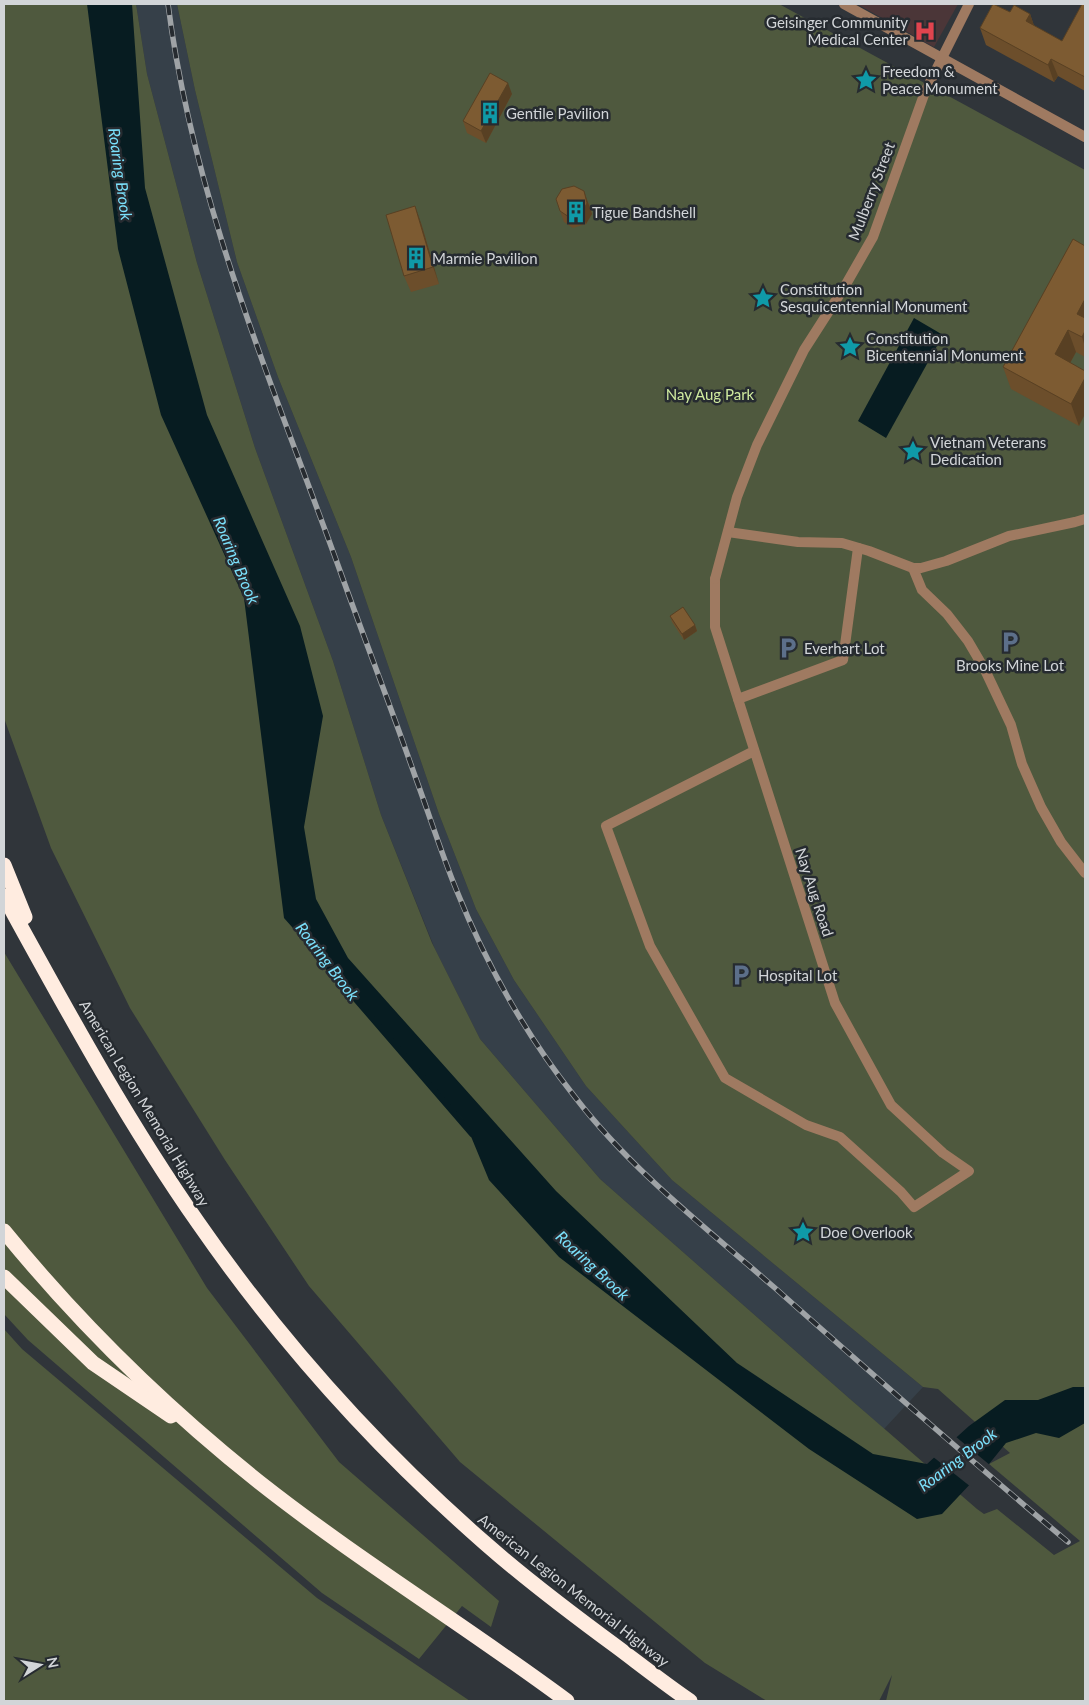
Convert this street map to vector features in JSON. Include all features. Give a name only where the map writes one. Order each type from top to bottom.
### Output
[{"type":"highway","points":[[4,865],[49,976]]},
{"type":"highway","name":"American Legion Memorial Highway","points":[[4,896],[121,1103],[183,1200],[240,1281],[307,1364],[409,1473],[487,1545],[566,1609],[690,1701]]},
{"type":"highway","points":[[4,1231],[70,1307],[121,1360],[176,1412],[231,1459],[347,1548],[568,1701]]},
{"type":"highway","points":[[4,1277],[93,1363],[231,1459]]},
{"type":"street","points":[[844,4],[1085,137]]},
{"type":"street","name":"Mulberry Street","points":[[715,579],[737,496],[753,455],[804,350],[845,286],[873,237],[925,92],[969,4]]},
{"type":"street","points":[[728,532],[798,542],[842,543],[913,568],[931,566],[1009,536],[1075,522],[1085,518]]},
{"type":"street","points":[[738,700],[843,660],[858,548]]},
{"type":"street","points":[[913,568],[922,590],[947,614],[968,641],[985,670],[1011,724],[1022,764],[1044,813],[1061,842],[1085,873]]},
{"type":"street","name":"Nay Aug Road","points":[[715,579],[715,628],[835,1003],[891,1105],[943,1153],[969,1171],[914,1206],[840,1137],[806,1125],[725,1078],[650,946],[606,826],[754,750]]},
{"type":"shaded area","points":[[136,4],[177,4],[195,90],[237,262],[278,377],[351,557],[439,814],[476,909],[514,980],[586,1086],[672,1180],[923,1387],[884,1429],[600,1179],[480,1039],[435,949],[381,815],[333,661],[255,448],[197,263],[147,74]]},
{"type":"shaded area","name":"Geisinger Community Medical Center","points":[[857,4],[958,4],[934,47]]},
{"type":"green space","name":"Nay Aug Park","points":[[4,4],[136,4],[147,74],[197,263],[255,448],[333,661],[381,815],[432,943],[480,1039],[600,1179],[977,1509],[984,1514],[997,1509],[1054,1555],[1080,1541],[989,1464],[1010,1453],[938,1389],[923,1387],[672,1180],[586,1086],[514,980],[476,909],[439,814],[351,557],[278,377],[237,262],[195,90],[177,4],[779,4],[1085,170],[1085,1701],[886,1701],[892,1675],[879,1701],[767,1701],[705,1663],[460,1462],[309,1286],[225,1160],[130,1008],[51,848],[4,718]]},
{"type":"green space","points":[[4,952],[207,1288],[339,1462],[499,1601],[491,1627],[462,1606],[419,1659],[322,1593],[28,1340],[4,1314]]},
{"type":"green space","points":[[4,1329],[22,1349],[317,1598],[470,1701],[4,1701]]},
{"type":"water","points":[[87,4],[132,4],[145,188],[207,415],[300,626],[323,716],[304,827],[316,899],[348,958],[556,1191],[737,1363],[873,1454],[927,1464],[969,1426],[1005,1400],[1038,1400],[1073,1387],[1085,1387],[1085,1423],[1059,1438],[1036,1433],[1006,1443],[942,1514],[917,1519],[809,1449],[559,1257],[489,1180],[465,1122],[284,918],[244,598],[161,415],[118,249]]},
{"type":"water","points":[[914,318],[943,335],[886,438],[858,421]]},
{"type":"pier","points":[[955,1436],[991,1466],[971,1487],[932,1456]]},
{"type":"building","points":[[993,4],[1010,12],[1014,5],[1030,14],[1026,21],[1062,41],[1082,4],[1085,4],[1085,77],[1051,59],[1048,65],[980,28]]},
{"type":"building","points":[[490,73],[508,83],[481,131],[463,121]]},
{"type":"building","points":[[574,186],[584,191],[587,203],[582,213],[569,217],[560,211],[556,199],[562,189]]},
{"type":"building","name":"Marmie Pavilion","points":[[415,206],[433,267],[404,276],[386,215]]},
{"type":"building","points":[[1073,239],[1085,246],[1085,299],[1077,314],[1085,318],[1085,331],[1082,337],[1068,330],[1055,354],[1085,371],[1085,378],[1071,404],[1003,367]]},
{"type":"building","points":[[683,607],[695,625],[682,634],[670,616]]},
{"type":"waterway","name":"Roaring Brook","points":[[327,966],[472,1134]]},
{"type":"railway","points":[[168,4],[180,77],[196,149],[215,220],[238,290],[451,875],[480,944],[508,998],[523,1023],[575,1097],[597,1124],[645,1174],[1068,1542]]},
{"type":"place","name":"Geisinger Community Medical Center","points":[[925,31]]},
{"type":"place","name":"Freedom & Peace Monument","points":[[866,80]]},
{"type":"place","name":"Gentile Pavilion","points":[[490,113]]},
{"type":"place","name":"Tigue Bandshell","points":[[576,212]]},
{"type":"place","name":"Marmie Pavilion","points":[[416,258]]},
{"type":"place","name":"Constitution Sesquicentennial Monument","points":[[763,298]]},
{"type":"place","name":"Constitution Bicentennial Monument","points":[[850,347]]},
{"type":"place","name":"Vietnam Veterans Dedication","points":[[913,451]]},
{"type":"place","name":"Brooks Mine Lot","points":[[1010,642]]},
{"type":"place","name":"Everhart Lot","points":[[788,648]]},
{"type":"place","name":"Hospital Lot","points":[[741,975]]},
{"type":"place","name":"Doe Overlook","points":[[803,1232]]}]
